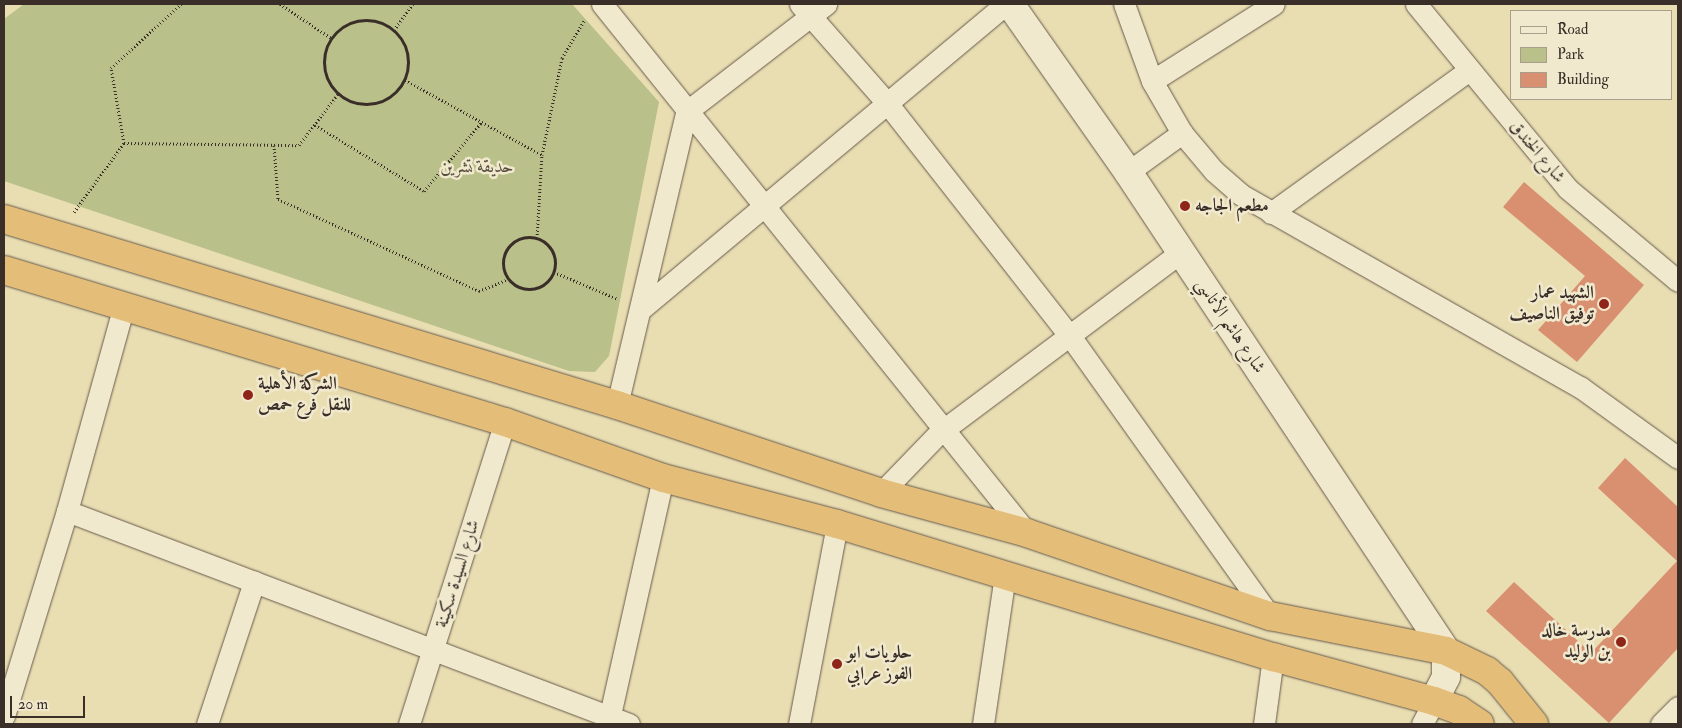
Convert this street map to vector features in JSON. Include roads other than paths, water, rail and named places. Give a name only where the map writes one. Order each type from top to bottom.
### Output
[{"type":"highway","points":[[4,219],[617,405],[881,492],[1026,533],[1270,616],[1446,652],[1494,677],[1517,700],[1534,724]]},
{"type":"highway","points":[[4,270],[505,422],[663,478],[837,524],[1273,656],[1434,701],[1459,710],[1480,724]]},
{"type":"main road","name":"شارع هاشم الأتاسي","points":[[1008,4],[1128,172],[1446,652]]},
{"type":"main road","points":[[1434,701],[1446,678],[1446,652]]},
{"type":"street","points":[[642,309],[1008,4]]},
{"type":"street","points":[[1124,4],[1152,81],[1182,134],[1214,171],[1240,194],[1580,386],[1678,458]]},
{"type":"street","points":[[1152,81],[1274,4]]},
{"type":"street","name":"شارع الخندق","points":[[1416,4],[1568,190],[1678,281]]},
{"type":"street","points":[[595,8],[766,206],[1026,533]]},
{"type":"street","points":[[617,405],[642,309],[686,112],[812,8],[1070,336],[1270,616]]},
{"type":"street","points":[[1271,213],[1469,70]]},
{"type":"street","points":[[1128,172],[1182,134]]},
{"type":"street","points":[[881,492],[944,429],[1181,252]]},
{"type":"street","points":[[4,716],[67,511],[124,306]]},
{"type":"street","name":"شارع السيدة سكينة","points":[[409,724],[435,650],[505,422]]},
{"type":"street","points":[[67,511],[435,650],[615,722],[663,478]]},
{"type":"street","points":[[799,724],[837,524]]},
{"type":"street","points":[[982,724],[1005,575]]},
{"type":"street","points":[[207,724],[254,582]]},
{"type":"street","points":[[1264,724],[1273,656]]},
{"type":"street","points":[[1422,724],[1434,701]]},
{"type":"street","points":[[1661,724],[1678,707]]},
{"type":"place","name":"مطعم الجاجه","points":[[1185,206]]},
{"type":"place","name":"الشهيد عمار توفيق الناصيف","points":[[1604,304]]},
{"type":"place","name":"الشركة الأهلية للنقل فرع حمص","points":[[248,395]]},
{"type":"place","name":"مدرسة خالد بن الوليد","points":[[1621,642]]},
{"type":"place","name":"حلويات ابو الفوز عرابي","points":[[837,664]]},
{"type":"park label","name":"حديقة تشرين","points":[[477,167]]}]
